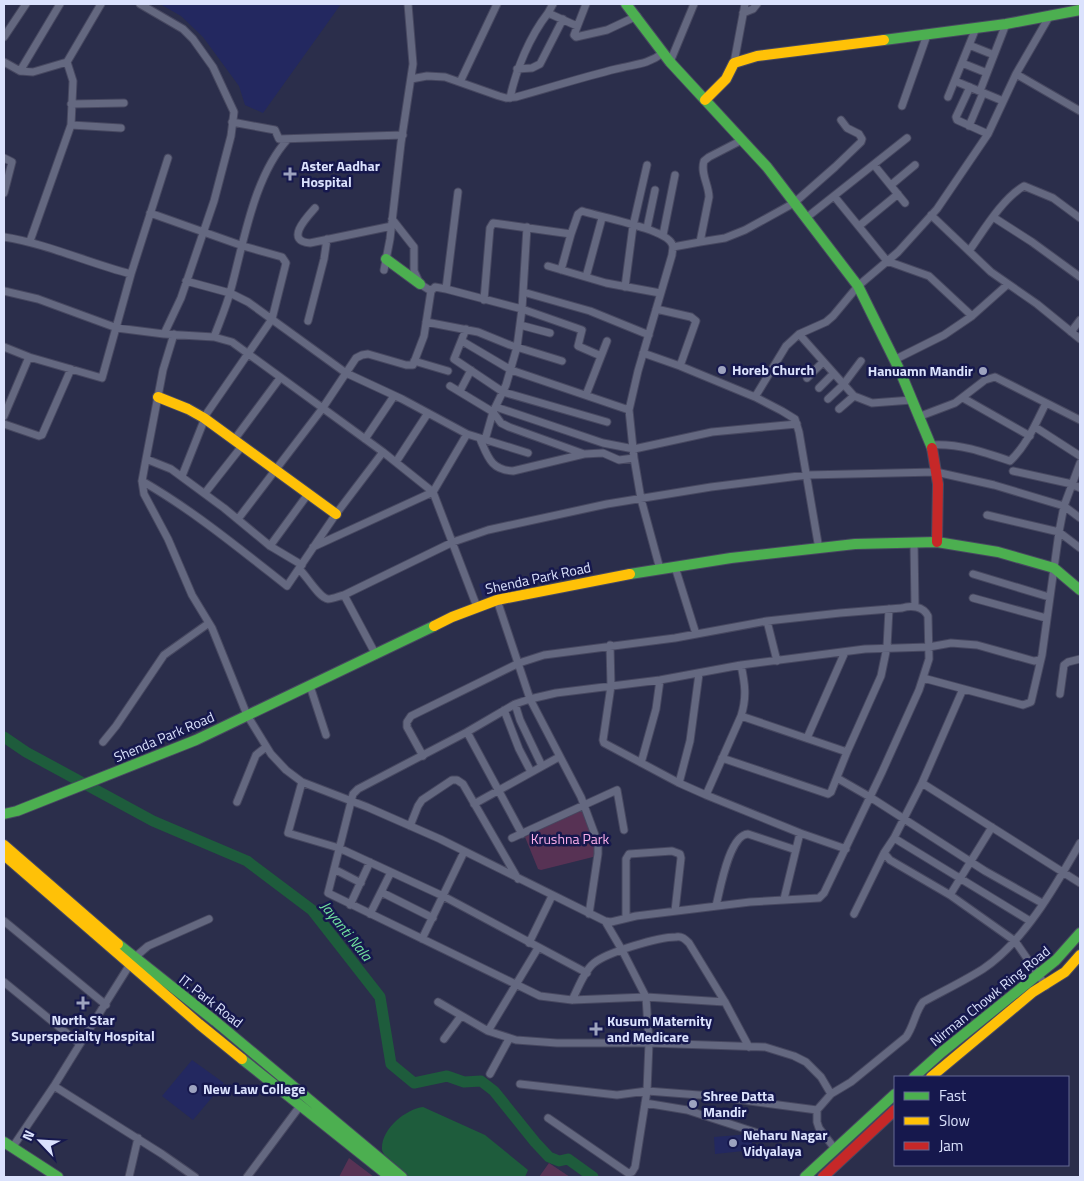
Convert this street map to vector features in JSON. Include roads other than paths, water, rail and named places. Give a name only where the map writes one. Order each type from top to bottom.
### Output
[{"type":"main road","points":[[626,4],[637,16],[670,62],[767,167],[858,286],[894,360],[931,445],[935,461],[939,504],[937,542]]},
{"type":"main road","points":[[708,103],[732,74],[734,63],[757,56],[1006,24],[1080,10]]},
{"type":"main road","points":[[386,259],[420,284]]},
{"type":"main road","points":[[158,397],[188,409],[204,418],[336,514]]},
{"type":"main road","name":"Shenda Park Road","points":[[4,814],[18,811],[196,740],[452,617],[496,600],[610,577],[731,558],[855,544],[937,542],[998,552],[1054,568],[1080,590]]},
{"type":"main road","name":"IT. Park Road","points":[[4,845],[132,962],[215,1021],[402,1177]]},
{"type":"main road","name":"IT. Park Road","points":[[4,855],[300,1106],[390,1177]]},
{"type":"main road","name":"Nirman Chowk Ring Road","points":[[915,1076],[1056,960],[1080,933]]},
{"type":"main road","points":[[932,1076],[1033,992],[1046,986],[1080,955]]},
{"type":"main road","points":[[805,1177],[894,1095]]},
{"type":"main road","points":[[823,1177],[894,1111]]},
{"type":"main road","points":[[8,1145],[58,1177]]},
{"type":"street","points":[[4,37],[26,4]]},
{"type":"street","points":[[20,71],[60,4]]},
{"type":"street","points":[[4,62],[20,71],[38,71],[67,62],[101,4]]},
{"type":"street","points":[[140,4],[182,29],[193,39],[213,67],[234,112],[231,136],[214,201],[181,298],[164,334]]},
{"type":"street","points":[[384,270],[413,64],[408,4]]},
{"type":"street","points":[[460,82],[497,4]]},
{"type":"street","points":[[510,98],[517,70],[540,24],[553,4]]},
{"type":"street","points":[[586,4],[574,35],[579,38],[607,30],[637,16]]},
{"type":"street","points":[[670,62],[694,4]]},
{"type":"street","points":[[734,63],[745,4]]},
{"type":"street","points":[[743,13],[753,9],[757,4]]},
{"type":"street","points":[[548,13],[578,26]]},
{"type":"street","points":[[755,397],[786,346],[800,334],[826,322],[833,316],[858,286],[898,252],[931,216],[988,134],[1016,74],[1049,17]]},
{"type":"street","points":[[517,70],[532,68],[540,64],[563,19]]},
{"type":"street","points":[[969,126],[1006,24]]},
{"type":"street","points":[[948,97],[976,28]]},
{"type":"street","points":[[902,106],[927,35]]},
{"type":"street","points":[[969,44],[994,54]]},
{"type":"street","points":[[411,79],[436,76],[445,77],[488,93],[510,98],[616,69],[650,62],[663,52]]},
{"type":"street","points":[[30,241],[72,125],[73,81],[67,62]]},
{"type":"street","points":[[962,63],[987,73]]},
{"type":"street","points":[[1016,74],[1080,110]]},
{"type":"street","points":[[955,82],[1003,101]]},
{"type":"street","points":[[970,87],[956,118],[959,122],[988,134]]},
{"type":"street","points":[[71,104],[124,102]]},
{"type":"street","points":[[673,246],[725,238],[745,230],[794,202],[861,142],[859,134],[847,128],[841,120]]},
{"type":"street","points":[[232,122],[275,130],[279,139],[403,135]]},
{"type":"street","points":[[72,125],[122,128]]},
{"type":"street","points":[[806,218],[907,138]]},
{"type":"street","points":[[214,337],[230,293],[261,180],[277,150],[288,139]]},
{"type":"street","points":[[700,242],[709,197],[709,190],[703,171],[704,161],[742,140]]},
{"type":"street","points":[[4,158],[12,162],[4,193]]},
{"type":"street","points":[[4,347],[29,357],[102,378],[168,158]]},
{"type":"street","points":[[891,185],[915,164]]},
{"type":"street","points":[[874,165],[905,203]]},
{"type":"street","points":[[625,287],[633,226],[647,166]]},
{"type":"street","points":[[663,235],[675,175]]},
{"type":"street","points":[[969,251],[993,217],[1024,186],[1053,198],[1080,218]]},
{"type":"street","points":[[647,228],[655,190]]},
{"type":"street","points":[[446,289],[458,192]]},
{"type":"street","points":[[858,226],[898,194]]},
{"type":"street","points":[[834,196],[888,261],[929,276],[972,316]]},
{"type":"street","points":[[315,208],[302,223],[299,236],[305,242],[327,239],[392,222]]},
{"type":"street","points":[[561,270],[571,234],[579,212],[582,211],[602,218],[647,228],[663,235],[672,242],[673,246],[629,410],[641,499],[660,569]]},
{"type":"street","points":[[150,213],[282,258],[286,263],[272,319],[215,399],[204,418],[182,476]]},
{"type":"street","points":[[931,216],[991,272],[1080,339]]},
{"type":"street","points":[[993,217],[1032,242],[1080,277]]},
{"type":"street","points":[[586,277],[602,218]]},
{"type":"street","points":[[392,222],[414,247],[414,271],[420,284],[431,291]]},
{"type":"street","points":[[484,300],[491,226],[493,223],[571,234]]},
{"type":"street","points":[[528,227],[522,310],[517,347],[503,392],[482,439],[491,461],[503,470],[513,471],[584,454],[604,453],[619,460],[634,458]]},
{"type":"street","points":[[4,237],[30,241],[101,266],[132,274]]},
{"type":"street","points":[[308,321],[324,259],[327,239]]},
{"type":"street","points":[[548,266],[625,287],[660,293]]},
{"type":"street","points":[[186,280],[230,293],[248,302],[346,373],[467,434],[528,453]]},
{"type":"street","points":[[894,360],[944,335],[972,316],[1008,284]]},
{"type":"street","points":[[238,519],[322,408],[356,358],[362,355],[376,356],[410,366],[413,365],[424,336],[431,291],[435,287],[522,310],[582,330],[578,346],[601,356]]},
{"type":"street","points":[[4,291],[38,300],[118,328],[164,334],[214,337],[232,342],[383,452],[433,492],[478,607]]},
{"type":"street","points":[[522,292],[590,310],[649,335]]},
{"type":"street","points":[[656,309],[691,317],[696,321],[680,366]]},
{"type":"street","points":[[1071,332],[1080,320]]},
{"type":"street","points":[[426,322],[485,334],[517,347],[562,361]]},
{"type":"street","points":[[520,325],[550,333]]},
{"type":"street","points":[[466,329],[454,359],[503,392],[607,422]]},
{"type":"street","points":[[174,334],[163,370],[146,458],[142,481],[144,494],[168,539],[192,595],[209,623],[222,651],[247,716],[271,754],[282,766],[302,782],[410,826],[605,921],[611,922],[626,917],[716,906],[784,899],[818,898],[824,893],[919,690],[929,659],[928,616],[926,612],[915,606],[840,612],[767,621],[675,638],[544,655],[519,663],[411,716],[406,727],[423,756]]},
{"type":"street","points":[[800,334],[822,362],[854,396],[872,404],[912,400]]},
{"type":"street","points":[[586,395],[607,341]]},
{"type":"street","points":[[462,342],[511,370],[629,410]]},
{"type":"street","points":[[644,353],[755,397],[791,416],[797,424],[819,548]]},
{"type":"street","points":[[4,416],[29,357]]},
{"type":"street","points":[[414,361],[448,371]]},
{"type":"street","points":[[828,399],[843,385],[861,361]]},
{"type":"street","points":[[806,378],[822,362]]},
{"type":"street","points":[[4,424],[42,436],[71,369]]},
{"type":"street","points":[[460,391],[471,370]]},
{"type":"street","points":[[819,388],[833,374]]},
{"type":"street","points":[[918,417],[963,398],[985,380],[995,377],[1080,420]]},
{"type":"street","points":[[205,494],[280,378]]},
{"type":"street","points":[[450,386],[494,409],[603,443],[634,449],[712,432],[797,424]]},
{"type":"street","points":[[365,439],[394,396]]},
{"type":"street","points":[[838,409],[854,396]]},
{"type":"street","points":[[963,398],[1030,436]]},
{"type":"street","points":[[931,445],[949,444],[987,453],[1010,461],[1017,455],[1030,436],[1046,402]]},
{"type":"street","points":[[494,409],[498,420],[504,425],[584,454]]},
{"type":"street","points":[[396,462],[428,413]]},
{"type":"street","points":[[1035,427],[1080,456]]},
{"type":"street","points":[[313,548],[433,492],[467,434]]},
{"type":"street","points":[[142,481],[167,495],[202,519],[287,586],[336,514],[383,452]]},
{"type":"street","points":[[146,458],[182,476],[270,546],[301,567],[322,597],[330,599],[344,595],[453,542],[498,528],[607,504],[711,487],[807,475],[936,472],[994,485],[1064,506],[1080,518]]},
{"type":"street","points":[[923,678],[1023,705],[1033,698],[1064,506],[1080,463]]},
{"type":"street","points":[[1012,471],[1072,484],[1080,488]]},
{"type":"street","points":[[270,546],[308,494]]},
{"type":"street","points":[[987,514],[1059,532],[1080,548]]},
{"type":"street","points":[[914,543],[915,606]]},
{"type":"street","points":[[674,567],[696,634]]},
{"type":"street","points":[[973,574],[1049,597]]},
{"type":"street","points":[[344,595],[376,654]]},
{"type":"street","points":[[973,598],[1046,618]]},
{"type":"street","points":[[496,600],[530,699],[584,805],[598,843],[589,914]]},
{"type":"street","points":[[722,758],[828,794],[831,792],[881,676],[887,648],[890,609]]},
{"type":"street","points":[[767,621],[777,661]]},
{"type":"street","points":[[103,742],[164,655],[209,623]]},
{"type":"street","points":[[725,1002],[646,997],[572,1000],[540,996],[328,893],[353,794],[358,789],[399,766],[423,756],[468,732],[515,704],[556,693],[660,680],[741,666],[845,652],[887,648],[908,649],[951,643],[977,645],[1034,661],[1040,660]]},
{"type":"street","points":[[610,645],[611,686],[604,743],[679,783],[706,795],[800,833],[846,849]]},
{"type":"street","points":[[807,738],[845,652]]},
{"type":"street","points":[[1060,694],[1064,665],[1080,659]]},
{"type":"street","points":[[706,795],[745,704],[746,689],[741,666]]},
{"type":"street","points":[[679,783],[690,741],[699,674]]},
{"type":"street","points":[[641,763],[656,709],[660,680]]},
{"type":"street","points":[[310,686],[326,735]]},
{"type":"street","points":[[854,914],[922,782],[963,689]]},
{"type":"street","points":[[515,704],[520,720],[542,766]]},
{"type":"street","points":[[504,710],[519,749],[531,772]]},
{"type":"street","points":[[741,716],[847,752]]},
{"type":"street","points":[[468,732],[522,834]]},
{"type":"street","points":[[237,802],[256,755],[266,747]]},
{"type":"street","points":[[474,804],[559,757]]},
{"type":"street","points":[[837,778],[971,862],[1042,903]]},
{"type":"street","points":[[410,826],[422,800],[452,780],[457,780],[463,784],[519,879]]},
{"type":"street","points":[[302,782],[288,833],[339,848],[443,896],[587,973]]},
{"type":"street","points":[[922,782],[1080,883]]},
{"type":"street","points":[[512,838],[617,790],[624,830]]},
{"type":"street","points":[[950,895],[992,827]]},
{"type":"street","points":[[784,899],[800,833]]},
{"type":"street","points":[[716,906],[729,859],[740,836],[748,834],[796,850]]},
{"type":"street","points":[[894,838],[1030,921]]},
{"type":"street","points":[[836,1149],[819,1128],[817,1110],[831,1094],[851,1082],[898,1046],[912,1029],[917,1012],[923,1002],[984,968],[1015,941],[1063,872],[1080,843]]},
{"type":"street","points":[[626,917],[626,859],[629,854],[672,851],[680,854],[675,911]]},
{"type":"street","points":[[422,939],[464,852]]},
{"type":"street","points":[[884,853],[890,860],[950,895],[1015,941],[1046,986]]},
{"type":"street","points":[[350,904],[370,862]]},
{"type":"street","points":[[334,869],[361,883]]},
{"type":"street","points":[[370,914],[391,872]]},
{"type":"street","points":[[381,892],[433,918]]},
{"type":"street","points":[[529,943],[552,896]]},
{"type":"street","points":[[8,1145],[54,1086],[132,962],[148,946],[209,920]]},
{"type":"street","points":[[4,921],[106,1005]]},
{"type":"street","points":[[548,1118],[628,1173],[632,1172],[635,1167],[647,1091],[649,1043],[646,997],[605,921]]},
{"type":"street","points":[[572,1000],[594,963],[622,950],[677,936],[684,938],[689,943],[725,1002],[749,1047]]},
{"type":"street","points":[[488,1031],[538,948]]},
{"type":"street","points":[[4,982],[80,1044]]},
{"type":"street","points":[[438,1002],[488,1031],[509,1039],[557,1043],[649,1043],[765,1047],[794,1056],[806,1062],[820,1077],[831,1094]]},
{"type":"street","points":[[444,1039],[461,1016]]},
{"type":"street","points":[[490,1074],[509,1039]]},
{"type":"street","points":[[520,1084],[617,1095],[647,1091],[712,1096],[817,1110]]},
{"type":"street","points":[[54,1086],[138,1138],[195,1177]]},
{"type":"street","points":[[644,1103],[687,1110],[761,1134]]},
{"type":"street","points":[[246,1177],[300,1106]]},
{"type":"street","points":[[128,1177],[138,1138]]},
{"type":"waterway","name":"Jayanti Nala","points":[[4,737],[26,752],[153,821],[247,861],[312,910],[380,997],[391,1064],[414,1083],[447,1076],[464,1082],[481,1081],[494,1091],[549,1157],[559,1161],[568,1159],[593,1177]]},
{"type":"place","name":"Aster Aadhar Hospital","points":[[290,174]]},
{"type":"place","name":"Horeb Church","points":[[722,370]]},
{"type":"place","name":"Hanuamn Mandir","points":[[983,371]]},
{"type":"place","name":"North Star Superspecialty Hospital","points":[[83,1003]]},
{"type":"place","name":"Kusum Maternity and Medicare","points":[[596,1029]]},
{"type":"place","name":"New Law College","points":[[193,1089]]},
{"type":"place","name":"Shree Datta Mandir","points":[[693,1104]]},
{"type":"place","name":"Neharu Nagar Vidyalaya","points":[[733,1143]]},
{"type":"park label","name":"Krushna Park","points":[[570,839]]}]
